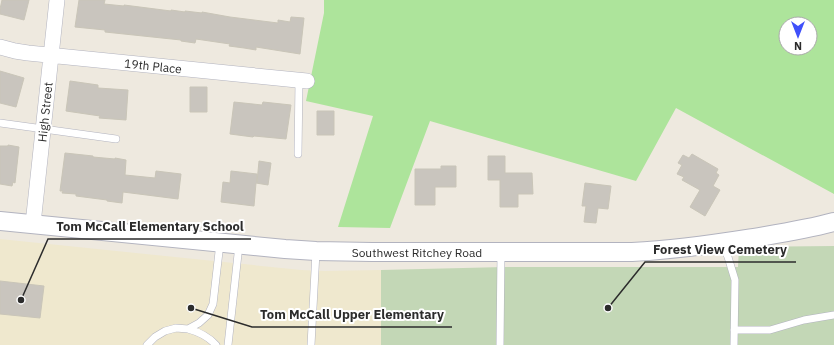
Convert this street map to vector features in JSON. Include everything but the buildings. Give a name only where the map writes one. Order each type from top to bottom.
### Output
[{"type":"street","name":"High Street","points":[[34,224],[57,0]]},
{"type":"street","name":"19th Place","points":[[0,46],[15,51],[303,81]]},
{"type":"street","name":"Southwest Ritchey Road","points":[[0,221],[239,245],[316,251],[501,252],[632,252],[667,250],[722,243],[800,230],[834,222]]},
{"type":"lane","points":[[298,154],[303,81]]},
{"type":"lane","points":[[0,123],[116,139]]},
{"type":"lane","points":[[188,329],[199,323],[208,315],[213,304],[220,243]]},
{"type":"lane","points":[[722,243],[728,257],[734,280],[734,345]]},
{"type":"lane","points":[[228,345],[239,245]]},
{"type":"lane","points":[[311,345],[316,251]]},
{"type":"lane","points":[[500,345],[501,252]]},
{"type":"lane","points":[[734,330],[770,330],[804,320],[834,315]]},
{"type":"lane","points":[[148,345],[155,337],[165,331],[176,328],[188,329],[200,333],[216,345]]},
{"type":"shaded area","points":[[0,239],[301,270],[381,270],[381,345],[0,345]]},
{"type":"green space","points":[[324,0],[834,0],[834,194],[676,108],[636,181],[430,121],[390,228],[338,227],[373,116],[306,101],[324,13]]},
{"type":"green space","points":[[834,246],[834,345],[381,345],[381,270],[504,267],[738,267],[739,247]]},
{"type":"place","name":"Tom McCall Elementary School","points":[[21,300]]},
{"type":"place","name":"Tom McCall Upper Elementary","points":[[191,308]]},
{"type":"place","name":"Forest View Cemetery","points":[[608,308]]}]
